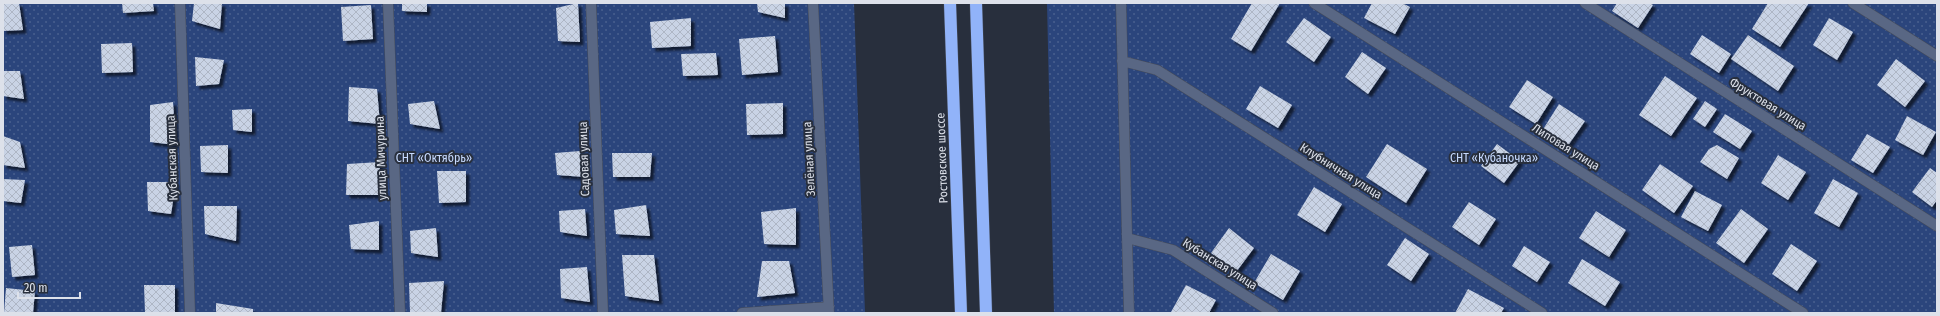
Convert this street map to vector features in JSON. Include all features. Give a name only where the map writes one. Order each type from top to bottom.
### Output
[{"type":"highway","name":"Ростовское шоссе","points":[[950,3],[961,313]]},
{"type":"highway","points":[[976,3],[986,313]]},
{"type":"street","name":"Кубанская улица","points":[[180,3],[190,313]]},
{"type":"street","name":"улица Мичурина","points":[[388,3],[400,313]]},
{"type":"street","name":"Садовая улица","points":[[590,3],[603,313]]},
{"type":"street","name":"Зелёная улица","points":[[813,3],[829,310]]},
{"type":"street","points":[[1121,3],[1129,313]]},
{"type":"street","name":"Липовая улица","points":[[1314,3],[1803,313]]},
{"type":"street","name":"Фруктовая улица","points":[[1585,3],[1937,226]]},
{"type":"street","points":[[1853,3],[1937,56]]},
{"type":"street","name":"Клубничная улица","points":[[1122,61],[1157,70],[1542,313]]},
{"type":"street","name":"Кубанская улица","points":[[1127,238],[1173,250],[1273,313]]},
{"type":"street","points":[[742,313],[829,310]]},
{"type":"green space","name":"СНТ «Октябрь»","points":[[3,3],[854,3],[865,313],[3,313]]},
{"type":"green space","name":"СНТ «Кубаночка»","points":[[1047,3],[1937,3],[1937,313],[1054,313]]},
{"type":"building","points":[[3,3],[19,3],[23,30],[3,31]]},
{"type":"building","points":[[122,3],[153,3],[154,11],[123,13]]},
{"type":"building","points":[[194,3],[222,3],[220,29],[192,21]]},
{"type":"building","points":[[402,3],[427,3],[427,12],[402,11]]},
{"type":"building","points":[[578,3],[580,42],[558,41],[556,8]]},
{"type":"building","points":[[757,3],[785,3],[785,18],[758,12]]},
{"type":"building","points":[[1252,3],[1280,3],[1251,51],[1231,39]]},
{"type":"building","points":[[1372,3],[1402,3],[1410,7],[1395,34],[1364,18]]},
{"type":"building","points":[[1617,3],[1650,3],[1653,5],[1638,28],[1612,11]]},
{"type":"building","points":[[1768,3],[1809,3],[1780,47],[1752,29]]},
{"type":"building","points":[[371,5],[373,39],[343,41],[341,7]]},
{"type":"building","points":[[691,18],[691,46],[652,48],[650,22]]},
{"type":"building","points":[[1304,18],[1331,37],[1314,62],[1286,42]]},
{"type":"building","points":[[1829,18],[1853,32],[1837,60],[1813,45]]},
{"type":"building","points":[[1702,35],[1731,54],[1719,73],[1690,54]]},
{"type":"building","points":[[1748,35],[1794,66],[1778,91],[1731,59]]},
{"type":"building","points":[[775,36],[778,72],[742,75],[739,39]]},
{"type":"building","points":[[132,43],[133,72],[102,73],[101,44]]},
{"type":"building","points":[[1362,52],[1386,68],[1368,94],[1345,77]]},
{"type":"building","points":[[716,53],[718,75],[683,76],[681,54]]},
{"type":"building","points":[[195,57],[224,60],[219,84],[196,86]]},
{"type":"building","points":[[1896,59],[1925,81],[1905,107],[1877,85]]},
{"type":"building","points":[[3,71],[20,71],[24,99],[3,96]]},
{"type":"building","points":[[1665,76],[1697,98],[1671,136],[1639,115]]},
{"type":"building","points":[[1527,80],[1553,97],[1536,124],[1509,107]]},
{"type":"building","points":[[1260,86],[1292,105],[1278,128],[1246,109]]},
{"type":"building","points":[[349,87],[377,89],[380,124],[348,121]]},
{"type":"building","points":[[434,101],[440,129],[410,124],[408,104]]},
{"type":"building","points":[[1705,101],[1717,109],[1705,127],[1693,119]]},
{"type":"building","points":[[173,102],[176,145],[150,142],[150,105]]},
{"type":"building","points":[[783,103],[783,134],[747,135],[746,104]]},
{"type":"building","points":[[1559,104],[1585,121],[1567,147],[1542,131]]},
{"type":"building","points":[[252,109],[252,132],[233,130],[232,110]]},
{"type":"building","points":[[1725,114],[1752,131],[1740,149],[1713,132]]},
{"type":"building","points":[[1907,116],[1936,132],[1923,155],[1895,140]]},
{"type":"building","points":[[1867,134],[1890,147],[1873,173],[1851,160]]},
{"type":"building","points":[[3,136],[20,142],[25,168],[3,165]]},
{"type":"building","points":[[1387,144],[1427,169],[1406,203],[1366,177]]},
{"type":"building","points":[[1497,144],[1520,161],[1504,183],[1481,166]]},
{"type":"building","points":[[228,145],[228,173],[201,172],[200,146]]},
{"type":"building","points":[[1717,145],[1739,158],[1727,179],[1700,162],[1709,149]]},
{"type":"building","points":[[580,151],[585,177],[557,175],[555,153]]},
{"type":"building","points":[[612,153],[652,153],[650,177],[613,177]]},
{"type":"building","points":[[1778,155],[1806,172],[1788,200],[1761,183]]},
{"type":"building","points":[[380,162],[379,195],[346,195],[347,164]]},
{"type":"building","points":[[1660,164],[1693,186],[1674,213],[1642,190]]},
{"type":"building","points":[[1930,168],[1937,173],[1937,200],[1932,207],[1912,192]]},
{"type":"building","points":[[437,171],[466,171],[466,202],[439,203]]},
{"type":"building","points":[[3,179],[25,180],[21,203],[3,201]]},
{"type":"building","points":[[1833,179],[1858,193],[1839,227],[1814,213]]},
{"type":"building","points":[[147,182],[176,182],[171,214],[148,211]]},
{"type":"building","points":[[1314,187],[1342,204],[1325,232],[1297,215]]},
{"type":"building","points":[[1695,191],[1722,205],[1708,231],[1681,217]]},
{"type":"building","points":[[1469,202],[1496,219],[1479,245],[1452,227]]},
{"type":"building","points":[[646,205],[650,236],[616,234],[614,210]]},
{"type":"building","points":[[204,206],[237,206],[236,241],[205,234]]},
{"type":"building","points":[[796,208],[796,245],[764,244],[761,212]]},
{"type":"building","points":[[585,209],[587,236],[560,232],[559,211]]},
{"type":"building","points":[[1741,209],[1768,229],[1744,263],[1716,243]]},
{"type":"building","points":[[1596,211],[1626,230],[1609,257],[1579,238]]},
{"type":"building","points":[[379,221],[379,250],[351,249],[349,225]]},
{"type":"building","points":[[436,228],[438,257],[411,253],[410,231]]},
{"type":"building","points":[[1229,228],[1254,248],[1236,272],[1211,253]]},
{"type":"building","points":[[1405,238],[1429,254],[1411,281],[1387,265]]},
{"type":"building","points":[[1791,244],[1817,261],[1797,291],[1772,274]]},
{"type":"building","points":[[32,245],[35,275],[12,277],[9,247]]},
{"type":"building","points":[[1524,246],[1550,262],[1537,282],[1512,266]]},
{"type":"building","points":[[1271,254],[1300,271],[1283,300],[1254,283]]},
{"type":"building","points":[[622,255],[654,255],[659,301],[625,296]]},
{"type":"building","points":[[1582,259],[1620,282],[1605,306],[1568,283]]},
{"type":"building","points":[[762,261],[789,261],[795,293],[757,297]]},
{"type":"building","points":[[587,267],[590,302],[561,298],[560,269]]},
{"type":"building","points":[[444,281],[441,313],[410,312],[409,283]]},
{"type":"building","points":[[144,285],[175,285],[175,313],[145,313]]},
{"type":"building","points":[[1186,285],[1216,300],[1209,313],[1171,312]]},
{"type":"building","points":[[6,288],[35,291],[33,313],[4,313]]},
{"type":"building","points":[[1468,289],[1504,308],[1501,313],[1455,313]]},
{"type":"building","points":[[216,303],[253,309],[253,313],[216,313]]}]
